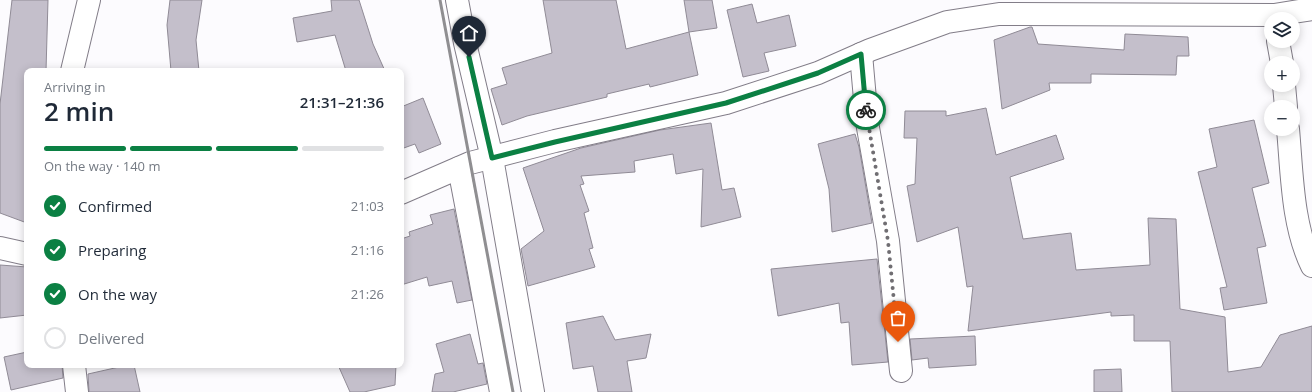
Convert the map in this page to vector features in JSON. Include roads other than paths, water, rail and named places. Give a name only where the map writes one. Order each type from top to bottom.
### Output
[{"type":"street","points":[[73,68],[89,0]]},
{"type":"street","points":[[457,0],[492,158],[533,392]]},
{"type":"street","points":[[404,192],[470,163],[726,103],[818,73],[861,54],[947,22],[999,14],[1274,11],[1312,9]]},
{"type":"street","points":[[861,54],[867,122],[888,241],[901,371]]},
{"type":"street","points":[[1289,136],[1296,211],[1307,255],[1312,266]]},
{"type":"street","points":[[459,168],[501,392]]},
{"type":"street","points":[[0,248],[24,253]]},
{"type":"street","points":[[74,368],[77,392]]},
{"type":"railway","points":[[440,0],[513,392]]}]
